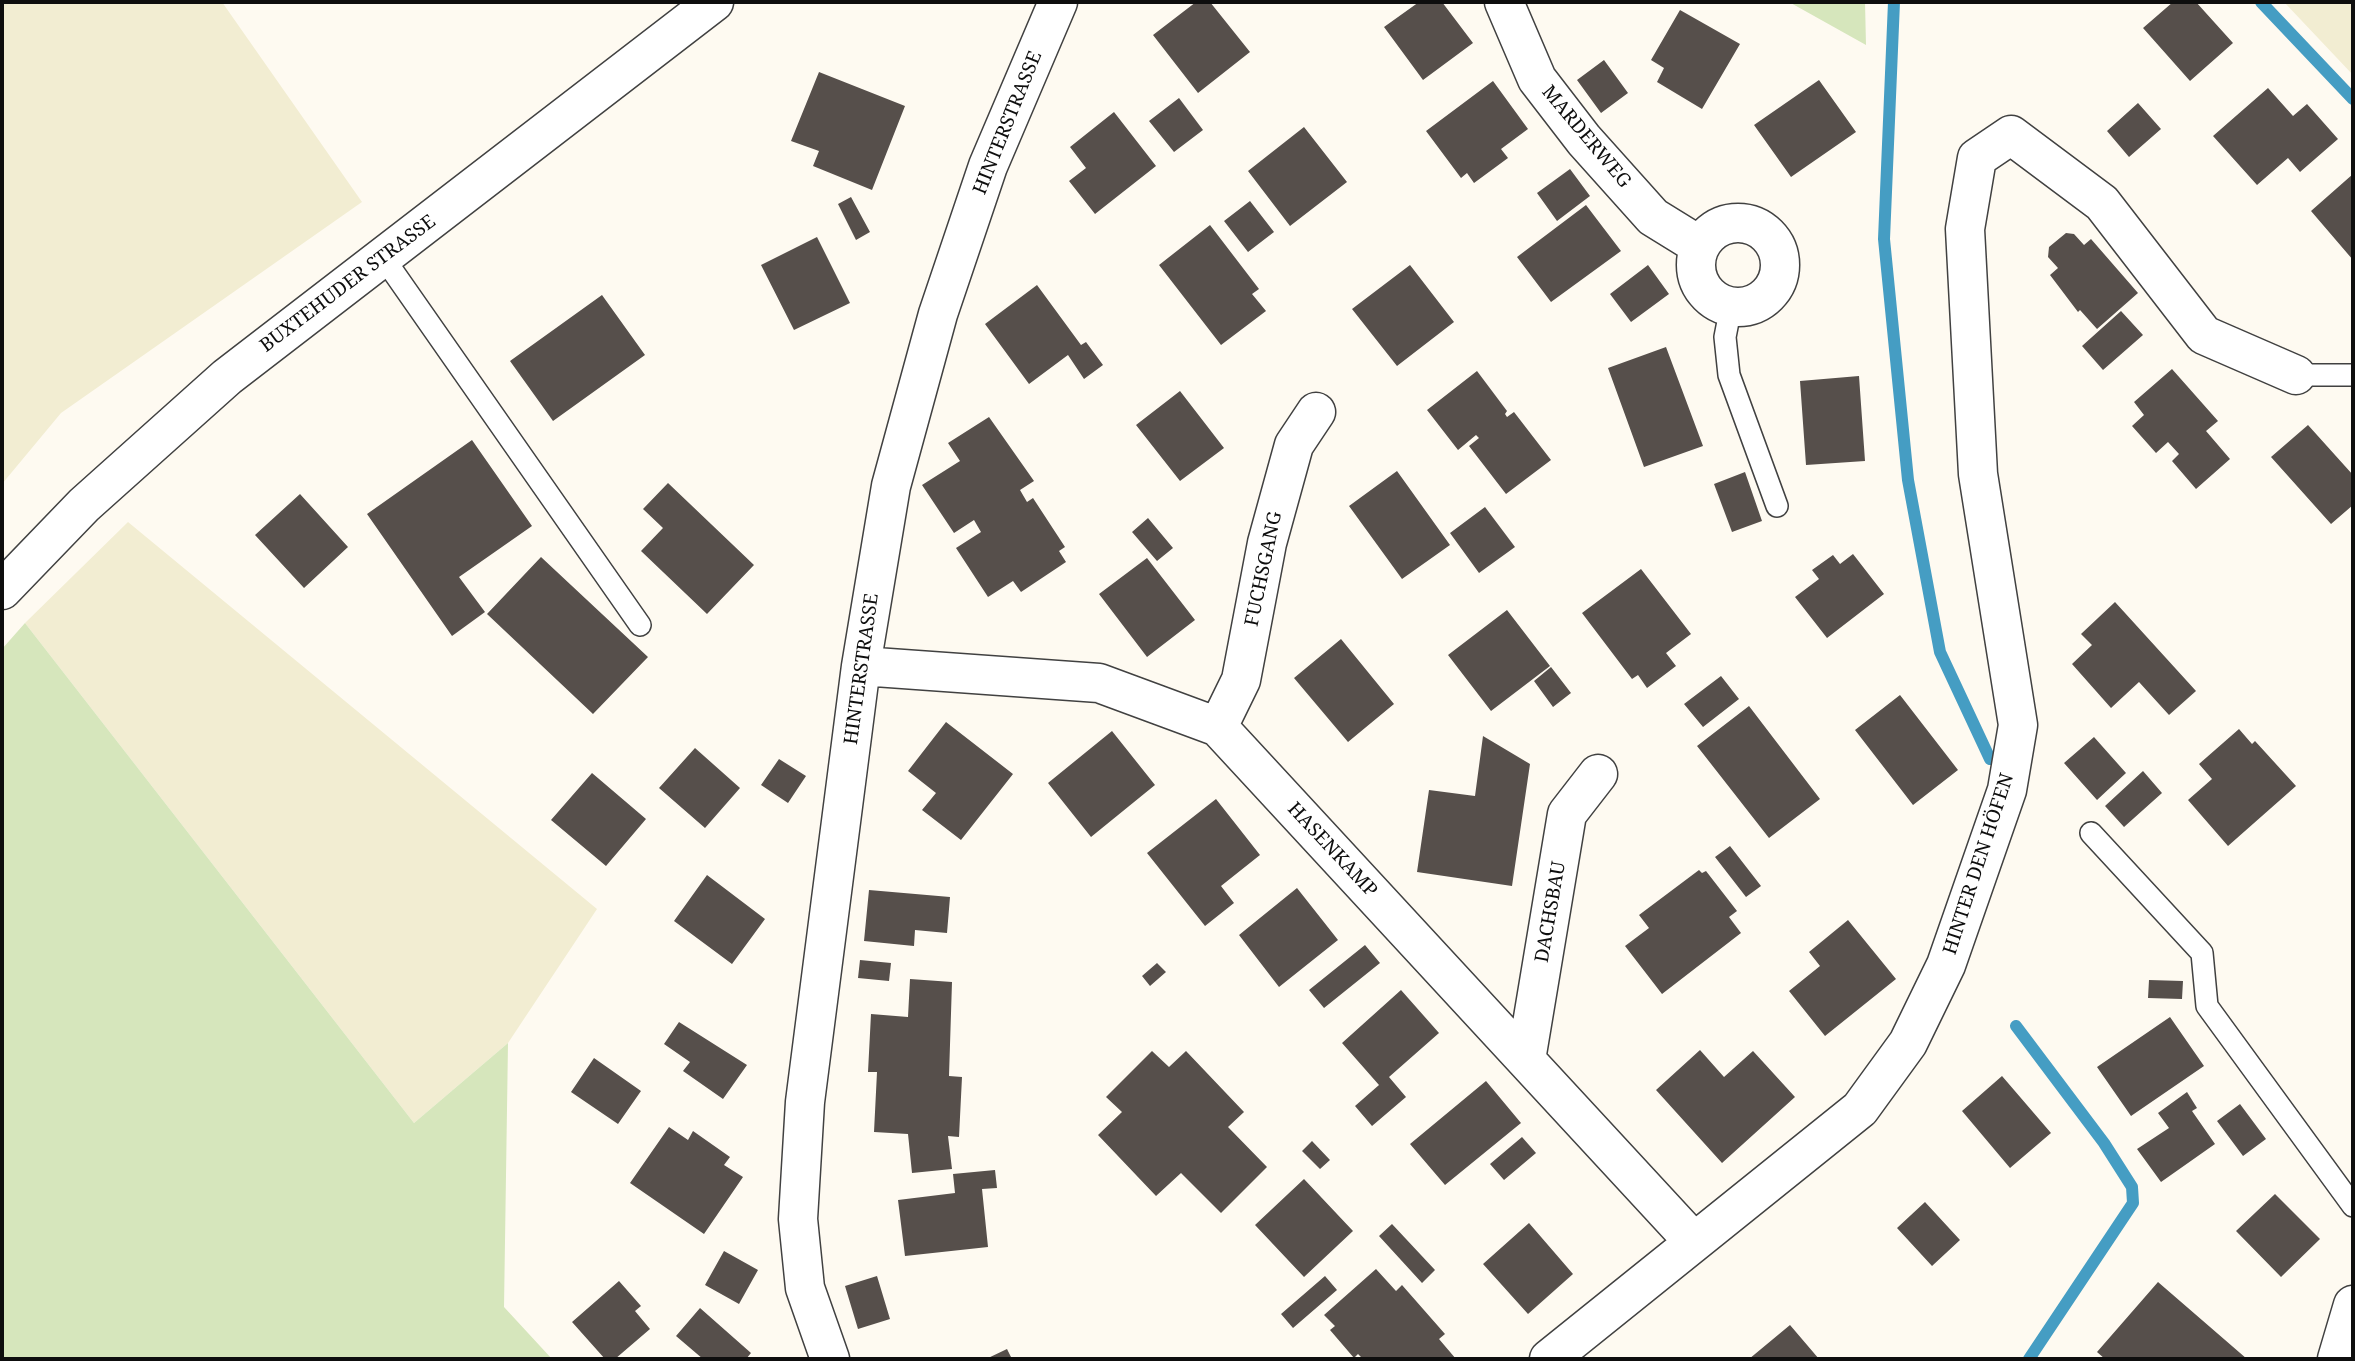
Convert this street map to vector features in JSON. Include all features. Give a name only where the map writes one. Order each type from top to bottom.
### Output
[{"type":"street","name":"BUXTEHUDER STRASSE","points":[[2,590],[84,505],[160,434],[227,377],[714,2]]},
{"type":"street","name":"HINTERSTRASSE","points":[[830,1359],[805,1288],[798,1219],[805,1102],[861,666],[891,486],[938,314],[988,166],[1058,2]]},
{"type":"street","name":"MARDERWEG","points":[[1504,2],[1537,79],[1584,140],[1653,217],[1700,246]]},
{"type":"street","name":"HINTER DEN HÖFEN","points":[[1549,1359],[1860,1109],[1908,1043],[1946,965],[2007,790],[2018,725],[1978,474],[1965,229],[1977,158],[2011,135],[2102,202],[2204,335],[2296,375]]},
{"type":"street","points":[[1744,223],[1757,227],[1776,245],[1780,271],[1769,295],[1745,307],[1731,306],[1708,295],[1701,284],[1696,272],[1700,246],[1719,228],[1744,223]]},
{"type":"street","name":"FUCHSGANG","points":[[1218,727],[1241,680],[1267,543],[1294,445],[1315,412]]},
{"type":"street","name":"HASENKAMP","points":[[861,666],[1099,683],[1218,727],[1694,1242]]},
{"type":"street","name":"DACHSBAU","points":[[1526,1060],[1567,814],[1598,774]]},
{"type":"street","points":[[2337,1359],[2353,1305]]},
{"type":"lane","points":[[383,257],[640,625]]},
{"type":"lane","points":[[1731,306],[1725,337],[1729,375],[1777,506]]},
{"type":"lane","points":[[2296,375],[2353,375]]},
{"type":"lane","points":[[2091,833],[2202,953],[2207,1006],[2353,1206]]},
{"type":"shaded area","points":[[2,2],[222,2],[362,202],[61,413],[2,484]]},
{"type":"shaded area","points":[[2284,2],[2353,2],[2353,75]]},
{"type":"shaded area","points":[[128,522],[597,909],[508,1043],[414,1123],[25,623]]},
{"type":"green space","points":[[1789,2],[1865,2],[1866,45]]},
{"type":"green space","points":[[25,623],[414,1123],[508,1043],[504,1307],[552,1359],[2,1359],[2,649]]},
{"type":"building","points":[[1196,2],[1210,2],[1250,52],[1198,93],[1153,35]]},
{"type":"building","points":[[1419,2],[1442,2],[1473,43],[1423,80],[1384,27]]},
{"type":"building","points":[[2173,2],[2196,2],[2233,43],[2190,81],[2143,28]]},
{"type":"building","points":[[1680,10],[1740,44],[1702,109],[1657,82],[1664,68],[1651,60]]},
{"type":"building","points":[[1604,60],[1628,93],[1601,113],[1577,80]]},
{"type":"building","points":[[819,72],[905,106],[872,190],[813,166],[819,151],[791,141]]},
{"type":"building","points":[[1819,80],[1856,132],[1791,177],[1754,125]]},
{"type":"building","points":[[1493,81],[1528,129],[1501,149],[1508,158],[1474,183],[1467,173],[1461,178],[1426,131]]},
{"type":"building","points":[[2268,88],[2293,116],[2307,104],[2338,139],[2300,172],[2288,158],[2257,185],[2213,136]]},
{"type":"building","points":[[1179,98],[1203,130],[1174,152],[1149,121]]},
{"type":"building","points":[[2138,103],[2161,129],[2129,157],[2107,131]]},
{"type":"building","points":[[1114,112],[1156,166],[1095,214],[1069,181],[1086,168],[1070,147]]},
{"type":"building","points":[[1304,127],[1347,182],[1290,226],[1248,171]]},
{"type":"building","points":[[1570,169],[1590,196],[1557,221],[1537,193]]},
{"type":"building","points":[[2353,174],[2353,260],[2311,211]]},
{"type":"building","points":[[851,197],[870,232],[856,240],[838,204]]},
{"type":"building","points":[[1250,201],[1274,232],[1248,252],[1224,221]]},
{"type":"building","points":[[1586,205],[1621,251],[1551,302],[1517,257]]},
{"type":"building","points":[[1210,225],[1259,289],[1252,294],[1266,311],[1221,345],[1159,265]]},
{"type":"building","points":[[2066,233],[2074,234],[2084,245],[2091,239],[2138,293],[2097,329],[2080,310],[2078,312],[2050,275],[2058,268],[2048,257],[2049,247]]},
{"type":"building","points":[[817,237],[850,303],[794,330],[761,265]]},
{"type":"building","points":[[1410,265],[1454,322],[1397,366],[1352,309]]},
{"type":"building","points":[[1648,265],[1669,294],[1631,322],[1610,294]]},
{"type":"building","points":[[1037,285],[1081,345],[1086,342],[1103,365],[1084,379],[1068,355],[1029,384],[985,324]]},
{"type":"building","points":[[602,295],[645,355],[553,421],[510,361]]},
{"type":"building","points":[[2121,311],[2143,335],[2103,370],[2082,346]]},
{"type":"building","points":[[1666,347],[1703,446],[1644,467],[1608,368]]},
{"type":"building","points":[[2172,369],[2218,421],[2206,431],[2230,459],[2196,489],[2172,461],[2179,454],[2168,442],[2156,453],[2132,426],[2144,415],[2134,402]]},
{"type":"building","points":[[1477,371],[1507,411],[1507,417],[1514,412],[1551,460],[1506,494],[1469,446],[1479,438],[1476,435],[1458,450],[1427,410]]},
{"type":"building","points":[[1859,376],[1865,461],[1806,465],[1800,381]]},
{"type":"building","points":[[1180,391],[1224,448],[1180,481],[1136,425]]},
{"type":"building","points":[[989,417],[1034,481],[1020,490],[1027,502],[1033,498],[1065,547],[1059,551],[1066,562],[1021,592],[1013,581],[988,597],[956,548],[981,532],[974,520],[954,533],[922,485],[960,461],[948,443]]},
{"type":"building","points":[[2308,425],[2353,475],[2353,505],[2331,524],[2271,457]]},
{"type":"building","points":[[472,440],[532,526],[459,577],[485,612],[452,636],[367,514]]},
{"type":"building","points":[[1397,471],[1450,545],[1402,579],[1349,506]]},
{"type":"building","points":[[1745,472],[1762,521],[1732,532],[1714,484]]},
{"type":"building","points":[[668,483],[754,565],[707,614],[641,551],[663,528],[643,509]]},
{"type":"building","points":[[300,494],[348,547],[304,588],[255,535]]},
{"type":"building","points":[[1485,507],[1515,547],[1479,573],[1450,533]]},
{"type":"building","points":[[1148,518],[1173,548],[1157,561],[1132,532]]},
{"type":"building","points":[[1853,554],[1884,594],[1827,638],[1795,597],[1819,579],[1812,570],[1833,555],[1840,564]]},
{"type":"building","points":[[541,557],[648,657],[593,714],[487,614]]},
{"type":"building","points":[[1147,558],[1195,620],[1147,657],[1099,594]]},
{"type":"building","points":[[1641,569],[1691,634],[1666,653],[1676,666],[1647,688],[1638,675],[1632,679],[1582,613]]},
{"type":"building","points":[[2115,602],[2196,691],[2169,715],[2139,682],[2111,708],[2072,664],[2092,645],[2081,634]]},
{"type":"building","points":[[1507,610],[1550,666],[1491,711],[1448,655]]},
{"type":"building","points":[[1341,639],[1394,704],[1348,742],[1294,678]]},
{"type":"building","points":[[1551,667],[1571,693],[1553,707],[1534,681]]},
{"type":"building","points":[[1721,676],[1739,699],[1703,727],[1684,704]]},
{"type":"building","points":[[1900,695],[1958,770],[1913,805],[1855,730]]},
{"type":"building","points":[[1749,706],[1820,799],[1769,838],[1697,746]]},
{"type":"building","points":[[946,722],[1013,774],[961,840],[922,810],[936,793],[908,771]]},
{"type":"building","points":[[2239,729],[2252,744],[2255,741],[2296,786],[2228,846],[2188,800],[2212,779],[2199,764]]},
{"type":"building","points":[[1112,731],[1155,785],[1091,837],[1048,783]]},
{"type":"building","points":[[1483,736],[1530,764],[1512,886],[1417,872],[1429,790],[1475,796]]},
{"type":"building","points":[[2094,737],[2126,773],[2097,800],[2064,763]]},
{"type":"building","points":[[695,748],[740,788],[705,828],[659,788]]},
{"type":"building","points":[[779,759],[806,776],[788,803],[761,785]]},
{"type":"building","points":[[2143,771],[2162,793],[2124,827],[2105,806]]},
{"type":"building","points":[[592,773],[646,819],[606,866],[551,820]]},
{"type":"building","points":[[1216,799],[1260,855],[1221,886],[1234,903],[1205,926],[1147,853]]},
{"type":"building","points":[[1730,846],[1761,886],[1746,897],[1715,857]]},
{"type":"building","points":[[1699,870],[1702,873],[1706,871],[1737,911],[1729,917],[1741,933],[1662,994],[1625,946],[1649,928],[1639,915]]},
{"type":"building","points":[[707,875],[765,919],[732,964],[674,921]]},
{"type":"building","points":[[1297,888],[1338,940],[1279,987],[1239,935]]},
{"type":"building","points":[[869,890],[950,897],[947,933],[915,930],[914,946],[864,941]]},
{"type":"building","points":[[1848,920],[1896,979],[1825,1036],[1789,991],[1820,966],[1809,952]]},
{"type":"building","points":[[1365,945],[1380,963],[1324,1008],[1309,990]]},
{"type":"building","points":[[860,960],[891,963],[889,981],[858,978]]},
{"type":"building","points":[[1157,963],[1166,972],[1150,986],[1142,976]]},
{"type":"building","points":[[910,979],[952,982],[949,1076],[962,1077],[959,1137],[948,1136],[952,1169],[912,1173],[908,1134],[874,1132],[877,1072],[868,1072],[871,1014],[908,1017]]},
{"type":"building","points":[[2149,980],[2183,981],[2182,999],[2148,998]]},
{"type":"building","points":[[1401,990],[1439,1033],[1389,1077],[1406,1097],[1372,1126],[1355,1106],[1379,1085],[1342,1043]]},
{"type":"building","points":[[2170,1017],[2204,1066],[2131,1116],[2097,1067]]},
{"type":"building","points":[[679,1022],[747,1065],[723,1099],[683,1071],[690,1062],[664,1044]]},
{"type":"building","points":[[1700,1050],[1724,1077],[1753,1051],[1795,1097],[1722,1163],[1656,1090]]},
{"type":"building","points":[[1152,1051],[1169,1067],[1186,1051],[1244,1112],[1228,1127],[1267,1167],[1221,1213],[1181,1173],[1156,1196],[1098,1135],[1122,1112],[1106,1097]]},
{"type":"building","points":[[594,1058],[641,1091],[618,1124],[571,1092]]},
{"type":"building","points":[[2002,1076],[2051,1133],[2010,1168],[1962,1111]]},
{"type":"building","points":[[1486,1081],[1521,1123],[1445,1185],[1410,1144]]},
{"type":"building","points":[[2187,1092],[2197,1108],[2192,1111],[2215,1144],[2161,1182],[2137,1149],[2169,1128],[2158,1113]]},
{"type":"building","points":[[2240,1104],[2266,1139],[2243,1156],[2217,1121]]},
{"type":"building","points":[[669,1127],[688,1140],[693,1131],[730,1157],[724,1165],[743,1177],[704,1234],[630,1183]]},
{"type":"building","points":[[1522,1137],[1536,1153],[1504,1180],[1490,1164]]},
{"type":"building","points":[[1312,1141],[1330,1160],[1320,1169],[1302,1151]]},
{"type":"building","points":[[995,1170],[997,1188],[982,1189],[988,1247],[905,1256],[898,1200],[955,1193],[953,1174]]},
{"type":"building","points":[[1304,1179],[1353,1231],[1304,1277],[1255,1225]]},
{"type":"building","points":[[2275,1194],[2320,1239],[2281,1277],[2236,1231]]},
{"type":"building","points":[[1925,1202],[1960,1240],[1932,1266],[1897,1228]]},
{"type":"building","points":[[1529,1223],[1573,1274],[1528,1314],[1483,1264]]},
{"type":"building","points":[[1392,1224],[1435,1270],[1422,1283],[1379,1236]]},
{"type":"building","points":[[724,1251],[758,1270],[739,1304],[705,1285]]},
{"type":"building","points":[[1376,1269],[1396,1291],[1402,1285],[1445,1334],[1439,1339],[1456,1359],[1363,1359],[1358,1354],[1354,1358],[1330,1330],[1335,1326],[1324,1315]]},
{"type":"building","points":[[877,1276],[890,1319],[858,1329],[845,1286]]},
{"type":"building","points":[[1325,1276],[1337,1290],[1293,1328],[1281,1314]]},
{"type":"building","points":[[619,1281],[641,1306],[635,1311],[650,1329],[615,1359],[605,1359],[572,1322]]},
{"type":"building","points":[[2158,1282],[2247,1359],[2105,1359],[2097,1352]]},
{"type":"building","points":[[700,1308],[751,1353],[746,1359],[703,1359],[676,1336]]},
{"type":"building","points":[[1790,1325],[1819,1359],[1749,1359]]},
{"type":"building","points":[[1007,1349],[1012,1359],[986,1359]]},
{"type":"waterway","points":[[1894,2],[1884,239],[1908,480],[1940,652],[1990,759]]},
{"type":"waterway","points":[[2261,2],[2353,99]]},
{"type":"waterway","points":[[2016,1026],[2104,1143],[2132,1187],[2133,1203],[2029,1359]]}]
